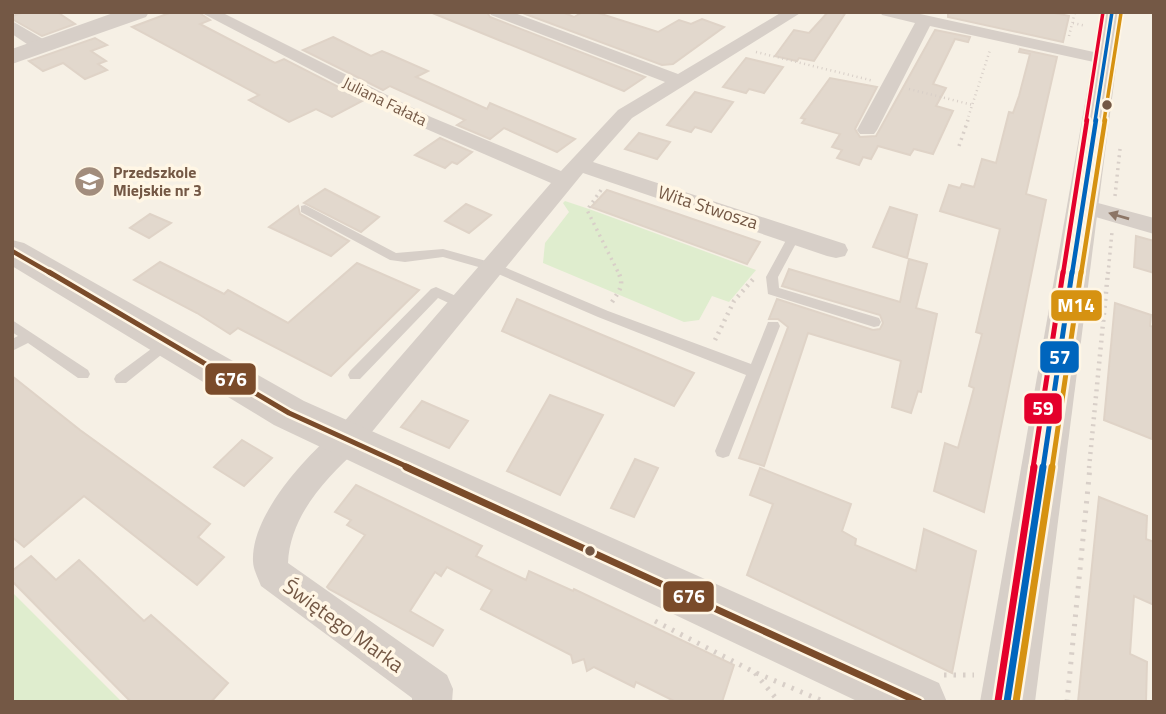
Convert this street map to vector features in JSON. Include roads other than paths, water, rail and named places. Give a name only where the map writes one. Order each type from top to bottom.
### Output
[{"type":"main road","points":[[12,57],[138,12]]},
{"type":"main road","points":[[1007,702],[1103,59],[1098,19]]},
{"type":"main road","points":[[12,251],[289,413],[920,702]]},
{"type":"street","name":"Juliana Fałata","points":[[208,12],[424,121],[573,173]]},
{"type":"street","points":[[497,12],[678,81]]},
{"type":"street","points":[[347,440],[625,114],[794,12]]},
{"type":"street","points":[[888,12],[1103,59]]},
{"type":"street","points":[[867,130],[925,20]]},
{"type":"street","points":[[12,26],[42,46]]},
{"type":"street","name":"Wita Stwosza","points":[[573,173],[613,176],[836,250]]},
{"type":"street","points":[[1083,206],[1154,226]]},
{"type":"street","name":"Świętego Marka","points":[[347,440],[318,466],[304,486],[270,546],[269,566],[274,574],[433,689],[432,702]]},
{"type":"lane","points":[[306,209],[394,257],[443,253],[493,267],[603,314],[755,372]]},
{"type":"lane","points":[[784,233],[772,277],[773,290],[874,322]]},
{"type":"lane","points":[[355,375],[436,292],[462,304]]},
{"type":"lane","points":[[12,325],[83,374]]},
{"type":"lane","points":[[723,451],[773,326]]},
{"type":"lane","points":[[12,346],[29,336]]},
{"type":"lane","points":[[121,379],[166,343]]},
{"type":"place","name":"Przedszkole Miejskie nr 3","points":[[90,181]]}]
